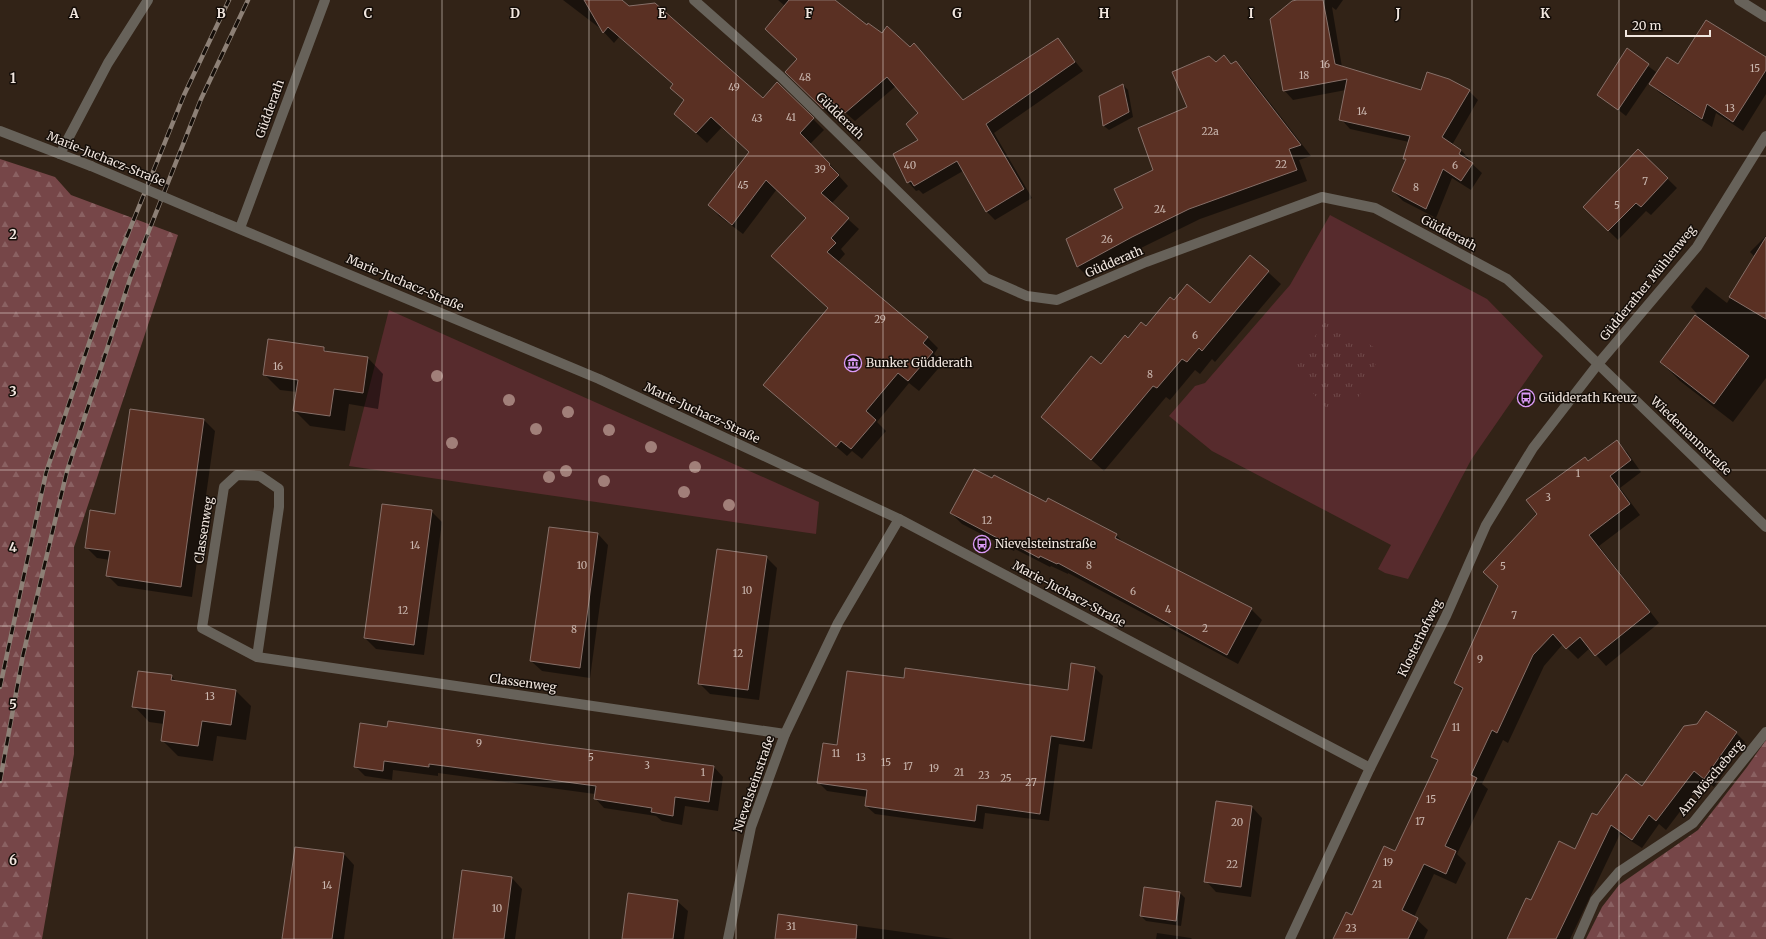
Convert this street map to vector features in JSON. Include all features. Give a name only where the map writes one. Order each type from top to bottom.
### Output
[{"type":"street","points":[[60,154],[108,62],[148,0]]},
{"type":"street","name":"Güdderath","points":[[240,228],[325,0]]},
{"type":"street","name":"Güdderath","points":[[694,0],[780,76],[986,278],[1027,296],[1057,300],[1146,262],[1322,197],[1376,208],[1506,279],[1598,364]]},
{"type":"street","points":[[1739,0],[1766,16]]},
{"type":"street","name":"Marie-Juchacz-Straße","points":[[0,131],[91,166],[599,379],[899,520],[1370,768]]},
{"type":"street","name":"Güdderather Mühlenweg","points":[[1598,364],[1697,247],[1766,136]]},
{"type":"street","name":"Wiedemannstraße","points":[[1598,364],[1766,527]]},
{"type":"street","name":"Klosterhofweg","points":[[1290,939],[1370,768],[1446,616],[1486,525],[1533,448],[1598,364]]},
{"type":"street","name":"Classenweg","points":[[257,657],[279,507],[279,489],[260,476],[237,475],[224,487],[202,628],[257,657],[785,734]]},
{"type":"street","name":"Nievelsteinstraße","points":[[728,939],[751,827],[785,734],[838,623],[899,520]]},
{"type":"street","name":"Am Möscheberg","points":[[1578,939],[1595,900],[1619,872],[1693,823],[1766,732]]},
{"type":"green space","points":[[0,159],[55,177],[71,195],[178,235],[74,547],[74,754],[42,939],[0,939]]},
{"type":"green space","points":[[1330,215],[1487,299],[1543,356],[1471,460],[1408,579],[1385,573],[1378,569],[1391,545],[1212,451],[1169,416],[1195,386],[1205,383],[1290,285]]},
{"type":"green space","points":[[389,310],[819,502],[816,534],[349,466]]},
{"type":"green space","points":[[1326,319],[1382,352],[1358,398],[1328,410],[1293,371]]},
{"type":"green space","points":[[1766,740],[1766,939],[1586,939],[1602,907],[1619,885],[1698,830]]},
{"type":"building","points":[[584,0],[622,0],[629,6],[655,3],[763,98],[777,82],[814,118],[800,133],[839,175],[821,193],[849,218],[831,238],[836,243],[827,252],[928,337],[923,343],[933,352],[908,381],[898,373],[866,411],[876,420],[851,449],[841,441],[836,447],[763,385],[828,308],[771,256],[806,218],[766,180],[732,225],[708,205],[749,152],[711,117],[696,133],[674,114],[684,100],[670,88],[673,84],[608,27],[603,33]]},
{"type":"building","points":[[789,0],[835,0],[867,25],[868,23],[882,33],[887,26],[910,47],[914,43],[963,100],[1058,38],[1075,62],[986,124],[1024,189],[986,212],[957,161],[914,186],[911,181],[907,183],[893,154],[918,140],[906,124],[918,113],[887,77],[845,113],[831,101],[823,109],[785,72],[797,59],[765,29]]},
{"type":"building","points":[[1323,0],[1335,64],[1421,90],[1427,72],[1449,79],[1470,90],[1442,137],[1461,150],[1459,154],[1473,163],[1461,181],[1443,169],[1426,209],[1392,191],[1406,159],[1403,159],[1410,136],[1339,120],[1347,79],[1283,91],[1270,19],[1292,1]]},
{"type":"building","points":[[1706,20],[1766,57],[1766,70],[1733,122],[1707,104],[1702,119],[1649,84],[1667,57],[1678,64]]},
{"type":"building","points":[[1627,48],[1649,64],[1618,110],[1597,95]]},
{"type":"building","points":[[1224,55],[1231,64],[1236,61],[1301,145],[1289,149],[1297,170],[1189,209],[1132,237],[1077,267],[1066,239],[1123,208],[1114,189],[1153,170],[1138,128],[1187,107],[1172,72],[1209,56],[1216,62]]},
{"type":"building","points":[[1123,84],[1129,112],[1103,126],[1099,96]]},
{"type":"building","points":[[1638,149],[1668,178],[1641,207],[1636,203],[1608,231],[1583,207]]},
{"type":"building","points":[[1766,237],[1766,319],[1729,297]]},
{"type":"building","points":[[1250,255],[1269,271],[1202,351],[1199,348],[1187,362],[1182,359],[1157,388],[1153,386],[1091,460],[1041,417],[1091,356],[1101,364],[1125,335],[1128,338],[1141,322],[1146,326],[1170,297],[1174,300],[1187,284],[1210,303]]},
{"type":"building","points":[[1695,315],[1749,356],[1714,404],[1660,362]]},
{"type":"building","points":[[268,339],[324,347],[324,351],[368,357],[363,393],[334,389],[330,416],[293,411],[298,380],[263,375]]},
{"type":"building","points":[[130,409],[204,419],[181,587],[106,576],[110,551],[85,548],[90,510],[115,514]]},
{"type":"building","points":[[1617,440],[1631,460],[1610,476],[1630,504],[1589,535],[1650,612],[1595,656],[1580,637],[1566,649],[1553,634],[1533,655],[1497,733],[1492,730],[1471,775],[1477,778],[1445,846],[1456,851],[1446,874],[1424,864],[1402,910],[1418,918],[1408,939],[1333,939],[1346,912],[1352,915],[1384,846],[1395,851],[1438,760],[1431,757],[1463,688],[1454,683],[1498,586],[1483,572],[1537,514],[1526,500],[1585,457],[1588,461]]},
{"type":"building","points":[[974,469],[992,478],[994,475],[1046,502],[1048,498],[1117,534],[1115,538],[1252,608],[1227,655],[1058,563],[1057,564],[1040,556],[1039,558],[950,513]]},
{"type":"building","points":[[382,504],[432,510],[414,645],[364,638]]},
{"type":"building","points":[[549,527],[598,533],[580,668],[530,661]]},
{"type":"building","points":[[717,549],[767,556],[748,690],[698,684]]},
{"type":"building","points":[[1071,663],[1095,667],[1084,741],[1051,736],[1040,814],[977,805],[975,821],[914,813],[865,806],[867,790],[817,783],[823,743],[837,745],[847,671],[904,678],[905,668],[1068,690]]},
{"type":"building","points":[[138,671],[172,675],[171,680],[236,690],[231,725],[202,721],[198,746],[161,741],[165,711],[132,707]]},
{"type":"building","points":[[1706,711],[1737,732],[1704,779],[1694,771],[1656,821],[1649,815],[1632,840],[1611,825],[1556,939],[1507,939],[1526,898],[1531,900],[1559,841],[1575,849],[1592,813],[1597,815],[1626,774],[1642,786],[1684,726],[1697,724]]},
{"type":"building","points":[[388,721],[714,766],[709,802],[675,797],[673,816],[651,812],[652,808],[594,799],[596,786],[429,764],[429,767],[384,761],[383,771],[354,767],[360,723],[387,727]]},
{"type":"building","points":[[1216,801],[1252,806],[1241,887],[1204,882]]},
{"type":"building","points":[[295,847],[344,853],[332,939],[282,939]]},
{"type":"building","points":[[462,870],[512,877],[504,939],[453,939]]},
{"type":"building","points":[[1144,887],[1180,892],[1176,921],[1140,916]]},
{"type":"building","points":[[628,893],[678,900],[673,939],[622,939]]},
{"type":"building","points":[[778,914],[857,925],[856,939],[775,939]]},
{"type":"railway","points":[[0,687],[46,473],[113,271],[184,95],[229,0]]},
{"type":"railway","points":[[0,781],[23,655],[67,471],[131,276],[201,99],[248,0]]},
{"type":"place","name":"Bunker Güdderath","points":[[853,363]]},
{"type":"place","name":"Güdderath Kreuz","points":[[1526,398]]},
{"type":"place","name":"Nievelsteinstraße","points":[[982,544]]}]
